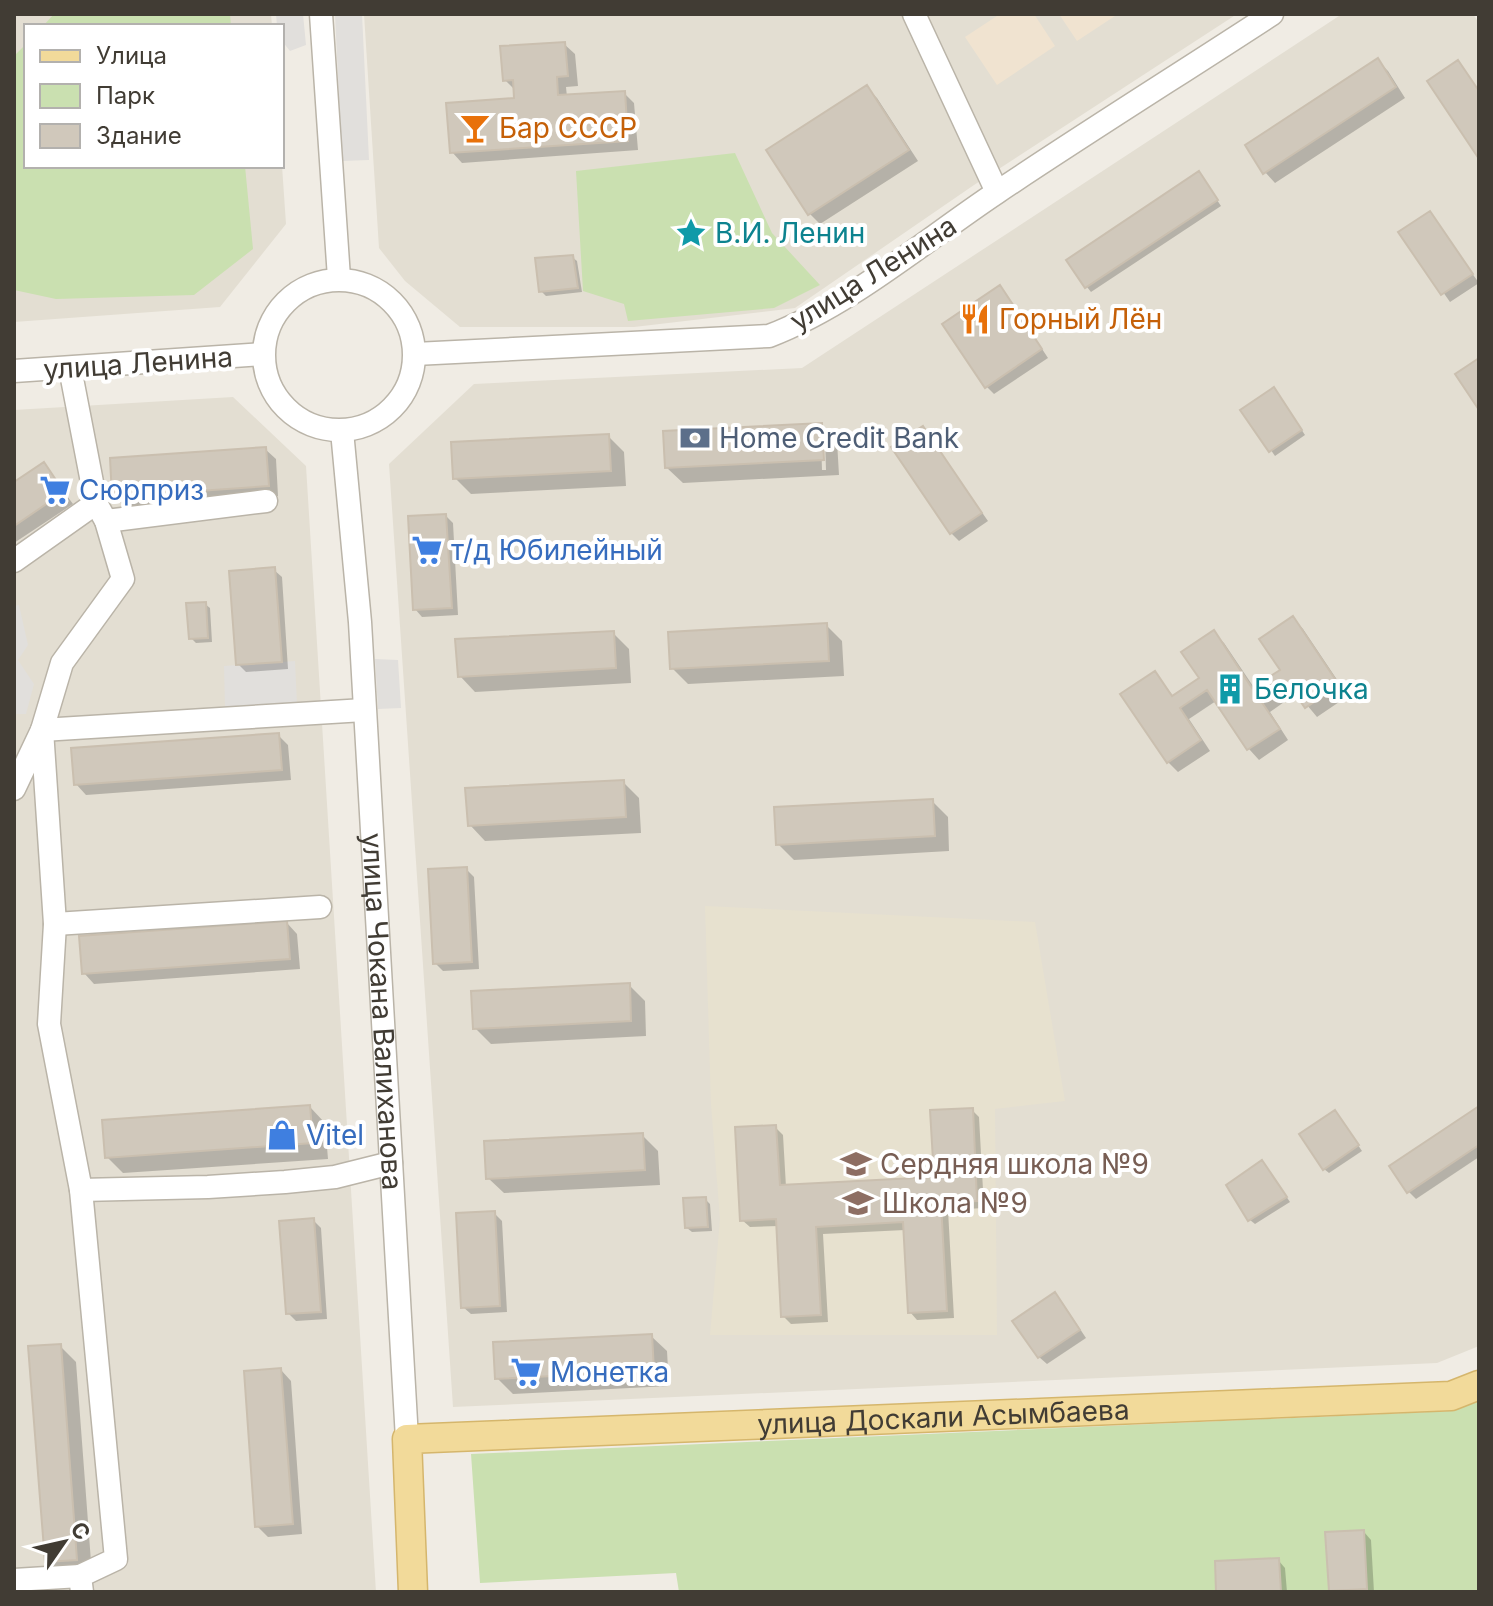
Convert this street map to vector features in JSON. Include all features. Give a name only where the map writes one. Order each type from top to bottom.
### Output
[{"type":"main road","name":"улица Доскали Асымбаева","points":[[407,1439],[1451,1396],[1479,1385]]},
{"type":"main road","name":"улица Чокана Валиханова","points":[[407,1439],[413,1592]]},
{"type":"street","points":[[321,14],[339,278]]},
{"type":"street","points":[[914,14],[997,192]]},
{"type":"street","name":"улица Ленина","points":[[415,354],[769,336],[796,326],[845,297],[997,192],[1272,14]]},
{"type":"street","points":[[339,278],[377,288],[405,316],[415,354],[406,392],[379,420],[342,431],[302,422],[273,394],[262,354],[273,316],[301,288],[339,278]]},
{"type":"street","name":"улица Ленина","points":[[14,371],[262,354]]},
{"type":"street","points":[[14,789],[42,730],[62,663],[123,579],[101,512],[70,368]]},
{"type":"street","name":"улица Чокана Валиханова","points":[[342,431],[360,622],[407,1439]]},
{"type":"street","points":[[14,561],[101,512],[266,501]]},
{"type":"street","points":[[42,730],[364,710]]},
{"type":"street","points":[[14,1580],[81,1584],[116,1559],[81,1190],[49,1024],[55,924],[42,730]]},
{"type":"street","points":[[55,924],[320,907]]},
{"type":"street","points":[[81,1190],[285,1182],[335,1177],[391,1163]]},
{"type":"shaded area","points":[[14,14],[271,14],[272,24],[24,24],[24,168],[282,168],[286,224],[220,307],[14,322]]},
{"type":"shaded area","points":[[276,14],[303,14],[306,45],[290,51],[284,44],[284,24],[277,24]]},
{"type":"shaded area","points":[[335,14],[362,14],[369,160],[342,161]]},
{"type":"shaded area","points":[[364,14],[1237,14],[974,185],[795,308],[634,327],[460,327],[405,281],[379,248]]},
{"type":"shaded area","points":[[1000,14],[1034,14],[1055,46],[997,85],[965,37]]},
{"type":"shaded area","points":[[1059,14],[1118,14],[1077,41]]},
{"type":"shaded area","points":[[1342,14],[1473,14],[1479,23],[1479,1346],[1437,1363],[453,1407],[389,464],[474,384],[802,368]]},
{"type":"shaded area","points":[[233,397],[306,466],[376,1592],[14,1592],[14,410]]},
{"type":"shaded area","points":[[19,605],[28,645],[18,660],[34,684],[26,714],[14,714],[14,606]]},
{"type":"shaded area","points":[[375,659],[398,660],[401,708],[378,709]]},
{"type":"shaded area","points":[[295,661],[297,704],[225,708],[224,666]]},
{"type":"shaded area","name":"Сердняя школа №9","points":[[705,906],[1035,922],[1065,1101],[995,1109],[997,1335],[710,1335],[720,1219],[711,1105]]},
{"type":"green space","points":[[54,14],[230,14],[231,24],[45,24]]},
{"type":"green space","points":[[24,46],[24,168],[245,168],[253,249],[194,295],[56,299],[14,290],[14,56]]},
{"type":"green space","points":[[735,153],[772,233],[820,285],[774,308],[628,321],[624,304],[583,291],[576,171]]},
{"type":"green space","points":[[1479,1401],[1479,1592],[679,1592],[676,1573],[480,1583],[471,1454],[1451,1411]]},
{"type":"building","points":[[565,42],[568,76],[557,77],[558,95],[625,91],[628,141],[450,153],[446,103],[514,98],[513,80],[503,81],[500,46]]},
{"type":"building","points":[[1378,58],[1396,87],[1263,174],[1245,145]]},
{"type":"building","points":[[1458,60],[1479,91],[1479,159],[1427,81]]},
{"type":"building","points":[[867,85],[909,150],[808,215],[766,150]]},
{"type":"building","points":[[1199,171],[1218,200],[1085,288],[1066,260]]},
{"type":"building","points":[[1430,211],[1473,274],[1441,295],[1398,232]]},
{"type":"building","points":[[573,255],[578,288],[539,292],[535,258]]},
{"type":"building","points":[[1000,285],[1042,349],[985,388],[942,324]]},
{"type":"building","points":[[1479,358],[1479,410],[1455,374]]},
{"type":"building","points":[[1274,387],[1302,430],[1269,452],[1240,410]]},
{"type":"building","points":[[822,423],[824,460],[665,468],[663,431]]},
{"type":"building","points":[[923,426],[982,513],[950,534],[891,447]]},
{"type":"building","points":[[609,434],[611,471],[453,479],[451,442]]},
{"type":"building","points":[[266,447],[269,486],[112,497],[110,458]]},
{"type":"building","points":[[44,462],[64,492],[14,526],[14,482]]},
{"type":"building","points":[[446,514],[452,608],[413,610],[408,516]]},
{"type":"building","points":[[275,567],[282,662],[236,665],[229,571]]},
{"type":"building","points":[[206,602],[208,638],[189,639],[186,603]]},
{"type":"building","name":"Белочка","points":[[1293,616],[1339,685],[1305,708],[1288,683],[1261,701],[1280,729],[1247,750],[1207,690],[1180,708],[1201,740],[1167,763],[1120,694],[1155,671],[1172,696],[1199,678],[1181,652],[1214,630],[1252,688],[1280,670],[1259,639]]},
{"type":"building","points":[[827,623],[829,661],[670,669],[668,632]]},
{"type":"building","points":[[614,631],[616,668],[458,677],[455,639]]},
{"type":"building","points":[[279,733],[282,770],[74,785],[71,748]]},
{"type":"building","points":[[624,780],[626,817],[468,826],[465,788]]},
{"type":"building","points":[[933,799],[935,836],[776,845],[774,807]]},
{"type":"building","points":[[467,867],[472,962],[433,964],[428,869]]},
{"type":"building","points":[[287,921],[290,959],[82,974],[79,936]]},
{"type":"building","points":[[630,983],[631,1021],[473,1029],[471,991]]},
{"type":"building","points":[[310,1105],[313,1143],[105,1158],[102,1120]]},
{"type":"building","points":[[1479,1106],[1479,1145],[1407,1193],[1389,1166]]},
{"type":"building","points":[[973,1108],[977,1201],[941,1203],[947,1311],[908,1313],[903,1222],[816,1227],[821,1315],[781,1317],[776,1219],[740,1221],[735,1127],[776,1125],[780,1185],[934,1177],[930,1110]]},
{"type":"building","points":[[1335,1110],[1359,1145],[1323,1170],[1299,1134]]},
{"type":"building","points":[[643,1133],[645,1170],[486,1179],[484,1141]]},
{"type":"building","points":[[1262,1160],[1287,1197],[1248,1221],[1226,1185]]},
{"type":"building","points":[[706,1197],[708,1227],[685,1228],[683,1198]]},
{"type":"building","points":[[495,1211],[500,1306],[461,1308],[456,1213]]},
{"type":"building","points":[[314,1218],[321,1312],[286,1314],[279,1221]]},
{"type":"building","points":[[1055,1292],[1080,1330],[1038,1358],[1012,1321]]},
{"type":"building","points":[[652,1334],[654,1371],[495,1379],[493,1342]]},
{"type":"building","points":[[61,1344],[77,1560],[45,1562],[28,1346]]},
{"type":"building","points":[[281,1368],[293,1524],[255,1527],[244,1371]]},
{"type":"building","points":[[1364,1530],[1367,1589],[1329,1591],[1325,1532]]},
{"type":"building","points":[[1279,1558],[1281,1592],[1216,1592],[1215,1561]]},
{"type":"place","name":"Бар СССР","points":[[475,128]]},
{"type":"place","name":"В.И. Ленин","points":[[691,233]]},
{"type":"place","name":"Горный Лён","points":[[975,319]]},
{"type":"place","name":"Home Credit Bank","points":[[695,438]]},
{"type":"place","name":"Сюрприз","points":[[55,490]]},
{"type":"place","name":"т/д Юбилейный","points":[[427,550]]},
{"type":"place","name":"Белочка","points":[[1230,689]]},
{"type":"place","name":"Vitel","points":[[282,1135]]},
{"type":"place","name":"Сердняя школа №9","points":[[856,1164]]},
{"type":"place","name":"Школа №9","points":[[858,1203]]},
{"type":"place","name":"Монетка","points":[[526,1372]]}]
